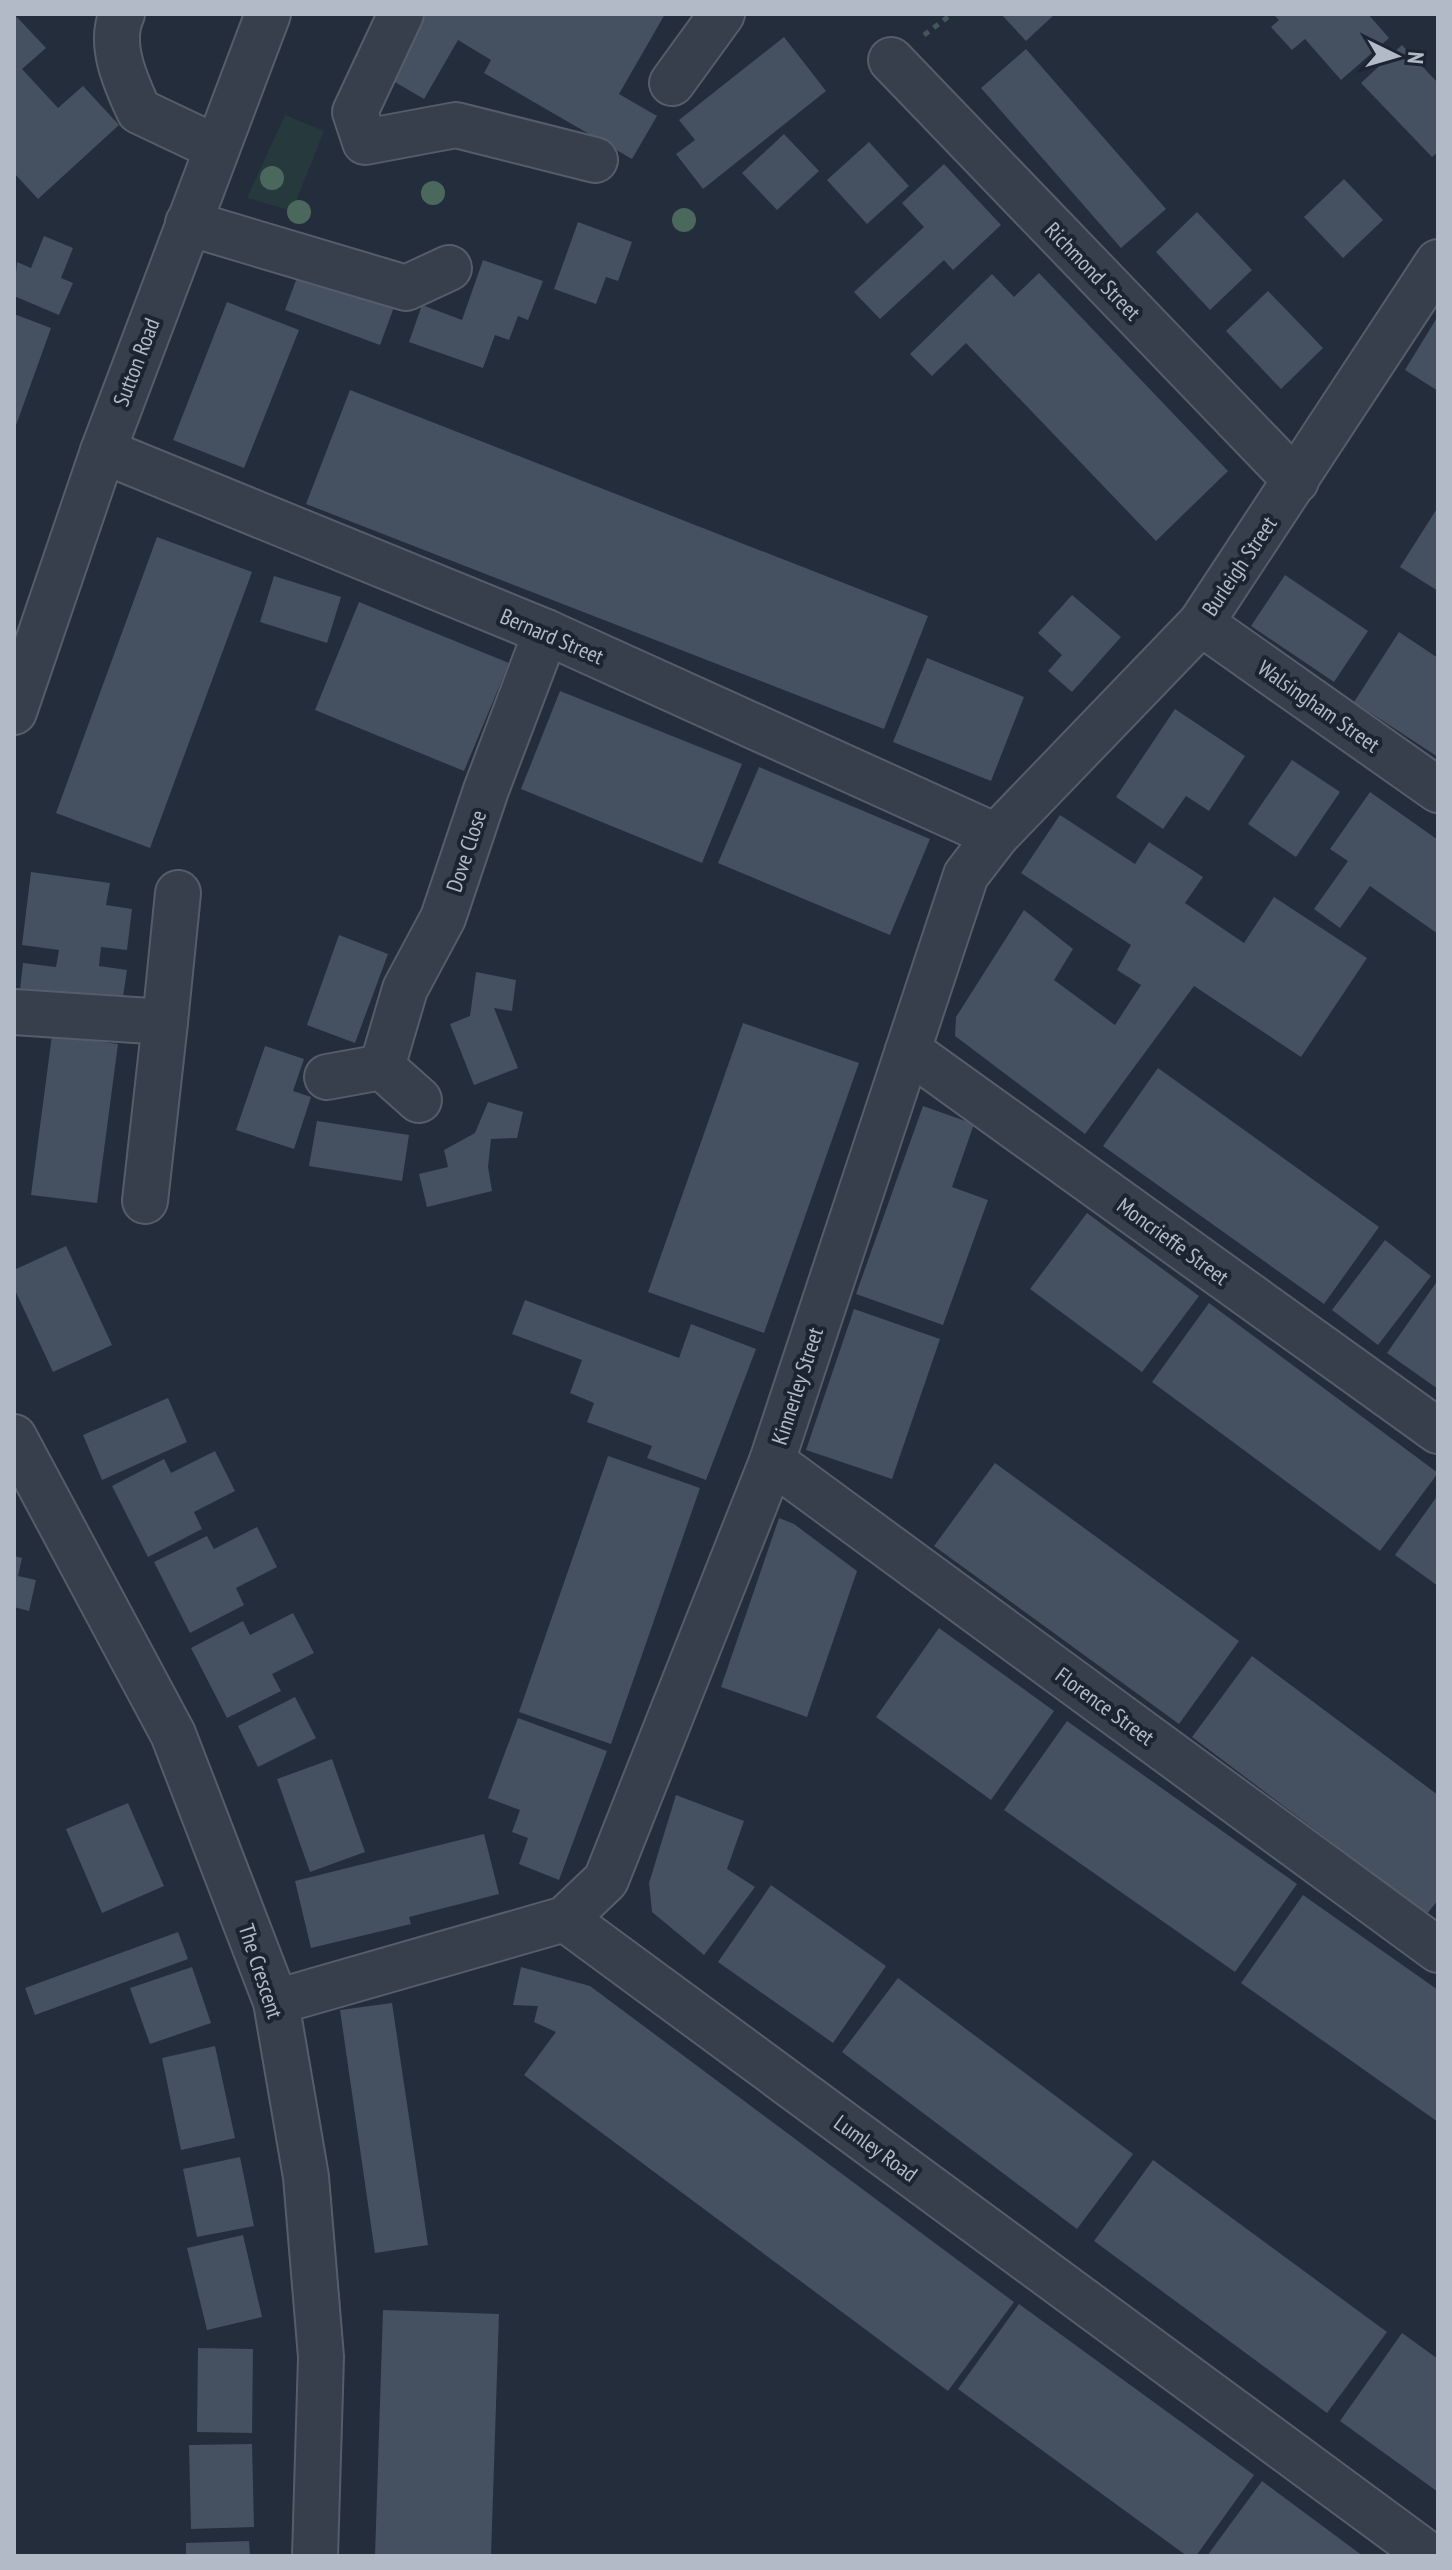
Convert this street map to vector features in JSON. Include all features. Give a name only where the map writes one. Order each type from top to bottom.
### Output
[{"type":"street","points":[[122,14],[117,25],[122,73],[139,111],[217,148]]},
{"type":"street","name":"Sutton Road","points":[[14,712],[24,639],[103,451],[268,14]]},
{"type":"street","points":[[401,14],[355,112],[365,142],[456,125],[595,160]]},
{"type":"street","points":[[672,83],[722,14]]},
{"type":"street","name":"Richmond Street","points":[[891,60],[1296,481]]},
{"type":"street","points":[[188,223],[406,288],[449,268]]},
{"type":"street","name":"Burleigh Street","points":[[996,836],[1201,623],[1438,262]]},
{"type":"street","name":"Bernard Street","points":[[103,451],[546,632],[996,836]]},
{"type":"street","name":"Walsingham Street","points":[[1201,623],[1438,790]]},
{"type":"street","name":"Dove Close","points":[[382,1067],[405,989],[443,918],[486,790],[546,632]]},
{"type":"street","name":"Kinnerley Street","points":[[565,1919],[606,1880],[772,1461],[966,875],[996,836]]},
{"type":"street","points":[[145,1201],[178,893]]},
{"type":"street","points":[[14,1012],[165,1022]]},
{"type":"street","name":"Moncrieffe Street","points":[[908,1050],[1438,1431]]},
{"type":"street","points":[[327,1077],[382,1067],[419,1100]]},
{"type":"street","name":"The Crescent","points":[[14,1437],[173,1734],[276,2002],[306,2177],[321,2357],[315,2556]]},
{"type":"street","name":"Florence Street","points":[[772,1461],[1438,1950]]},
{"type":"street","points":[[276,2002],[565,1919]]},
{"type":"street","name":"Lumley Road","points":[[565,1919],[1430,2556]]},
{"type":"green space","points":[[285,115],[324,131],[292,211],[247,198]]},
{"type":"building","points":[[14,14],[46,48],[22,69],[58,108],[83,86],[119,125],[38,199],[14,173]]},
{"type":"building","points":[[425,14],[665,14],[619,94],[657,116],[632,159],[484,73],[491,60],[458,40],[424,99],[388,78]]},
{"type":"building","points":[[1001,14],[1055,14],[1026,41]]},
{"type":"building","points":[[1273,14],[1368,14],[1389,38],[1341,80],[1305,39],[1292,50],[1271,27],[1279,20]]},
{"type":"building","points":[[784,37],[826,91],[703,189],[676,154],[695,140],[679,120]]},
{"type":"building","points":[[1402,45],[1438,83],[1438,152],[1432,157],[1361,83]]},
{"type":"building","points":[[1026,49],[1166,209],[1121,248],[981,88]]},
{"type":"building","points":[[784,134],[819,171],[777,210],[742,173]]},
{"type":"building","points":[[869,142],[909,186],[867,224],[827,180]]},
{"type":"building","points":[[944,164],[1001,225],[953,270],[944,260],[880,319],[854,292],[924,227],[902,203]]},
{"type":"building","points":[[1344,179],[1383,220],[1343,258],[1304,217]]},
{"type":"building","points":[[1197,212],[1252,270],[1210,310],[1156,252]]},
{"type":"building","points":[[578,222],[632,242],[618,281],[606,277],[596,304],[554,289]]},
{"type":"building","points":[[44,236],[73,248],[61,278],[73,283],[59,315],[14,296],[17,262],[31,268]]},
{"type":"building","points":[[483,260],[543,281],[528,320],[518,316],[509,340],[495,335],[483,368],[409,342],[422,305],[462,320]]},
{"type":"building","points":[[299,272],[394,307],[380,345],[285,310]]},
{"type":"building","points":[[1039,273],[1228,471],[1156,541],[966,343],[932,376],[910,354],[992,274],[1014,297]]},
{"type":"building","points":[[1268,291],[1323,348],[1281,389],[1226,331]]},
{"type":"building","points":[[227,302],[299,330],[244,468],[173,440]]},
{"type":"building","points":[[14,314],[51,328],[14,431]]},
{"type":"building","points":[[1438,316],[1438,391],[1405,370]]},
{"type":"building","points":[[350,390],[928,616],[884,729],[306,504]]},
{"type":"building","points":[[1438,507],[1438,591],[1400,567]]},
{"type":"building","points":[[157,537],[252,572],[150,848],[56,813]]},
{"type":"building","points":[[1285,575],[1368,631],[1334,682],[1251,626]]},
{"type":"building","points":[[274,576],[341,597],[327,643],[260,622]]},
{"type":"building","points":[[1072,595],[1121,637],[1072,692],[1048,671],[1062,655],[1038,633]]},
{"type":"building","points":[[359,602],[509,663],[464,771],[315,710]]},
{"type":"building","points":[[1399,632],[1438,658],[1438,757],[1354,702]]},
{"type":"building","points":[[927,658],[1024,697],[991,781],[893,742]]},
{"type":"building","points":[[560,691],[742,764],[702,863],[521,789]]},
{"type":"building","points":[[1175,709],[1245,756],[1209,811],[1186,796],[1163,829],[1116,797]]},
{"type":"building","points":[[1292,760],[1340,792],[1296,857],[1248,824]]},
{"type":"building","points":[[759,767],[930,839],[890,935],[718,863]]},
{"type":"building","points":[[1370,792],[1438,840],[1438,934],[1370,886],[1340,928],[1314,909],[1348,861],[1330,849]]},
{"type":"building","points":[[1060,815],[1135,864],[1149,842],[1203,877],[1185,903],[1244,943],[1274,897],[1367,958],[1301,1057],[1194,986],[1085,1134],[955,1036],[956,1017],[1024,910],[1073,949],[1054,980],[1115,1025],[1141,985],[1117,970],[1131,945],[1021,873]]},
{"type":"building","points":[[31,872],[110,883],[106,905],[132,909],[127,950],[101,947],[99,966],[127,970],[122,1003],[20,990],[23,963],[56,967],[59,950],[22,945]]},
{"type":"building","points":[[339,935],[388,954],[355,1043],[307,1025]]},
{"type":"building","points":[[476,972],[516,980],[512,1011],[494,1008],[518,1068],[474,1085],[450,1024],[470,1016]]},
{"type":"building","points":[[743,1023],[859,1063],[764,1333],[648,1292]]},
{"type":"building","points":[[52,1035],[118,1044],[97,1203],[31,1195]]},
{"type":"building","points":[[265,1046],[304,1059],[293,1091],[311,1097],[294,1149],[236,1130]]},
{"type":"building","points":[[1158,1068],[1379,1227],[1324,1304],[1103,1146]]},
{"type":"building","points":[[488,1102],[523,1112],[517,1138],[491,1139],[488,1167],[492,1191],[427,1207],[419,1174],[448,1167],[444,1150],[475,1133]]},
{"type":"building","points":[[923,1106],[974,1124],[952,1187],[988,1200],[943,1325],[856,1294]]},
{"type":"building","points":[[317,1121],[409,1135],[402,1181],[309,1166]]},
{"type":"building","points":[[1087,1213],[1199,1296],[1142,1372],[1030,1289]]},
{"type":"building","points":[[1385,1240],[1431,1276],[1378,1345],[1332,1310]]},
{"type":"building","points":[[66,1246],[112,1345],[53,1372],[14,1288],[14,1270]]},
{"type":"building","points":[[1438,1280],[1438,1389],[1387,1353]]},
{"type":"building","points":[[525,1300],[679,1358],[691,1324],[756,1349],[706,1480],[647,1458],[652,1446],[587,1422],[594,1403],[570,1393],[582,1360],[512,1334]]},
{"type":"building","points":[[1209,1303],[1438,1473],[1380,1551],[1152,1382]]},
{"type":"building","points":[[854,1309],[940,1339],[892,1479],[806,1450]]},
{"type":"building","points":[[168,1398],[187,1442],[102,1480],[83,1435]]},
{"type":"building","points":[[215,1451],[235,1491],[194,1512],[202,1529],[148,1557],[112,1486],[164,1459],[171,1473]]},
{"type":"building","points":[[608,1456],[700,1488],[611,1744],[519,1712]]},
{"type":"building","points":[[995,1463],[1239,1641],[1179,1724],[934,1546]]},
{"type":"building","points":[[1438,1495],[1438,1586],[1395,1555]]},
{"type":"building","points":[[779,1518],[794,1524],[857,1571],[807,1717],[721,1687]]},
{"type":"building","points":[[257,1527],[277,1567],[236,1588],[244,1605],[190,1633],[154,1562],[207,1536],[214,1549]]},
{"type":"building","points":[[14,1556],[22,1558],[18,1576],[36,1580],[29,1611],[14,1607]]},
{"type":"building","points":[[293,1613],[314,1653],[272,1674],[281,1691],[227,1718],[191,1648],[243,1621],[250,1635]]},
{"type":"building","points":[[939,1628],[1054,1711],[991,1800],[876,1717]]},
{"type":"building","points":[[1252,1656],[1438,1795],[1438,1900],[1427,1914],[1192,1737]]},
{"type":"building","points":[[295,1697],[316,1738],[258,1767],[238,1726]]},
{"type":"building","points":[[518,1718],[607,1751],[559,1880],[519,1864],[528,1838],[512,1832],[520,1810],[488,1798]]},
{"type":"building","points":[[1067,1721],[1297,1884],[1235,1972],[1004,1810]]},
{"type":"building","points":[[332,1759],[365,1852],[310,1872],[277,1779]]},
{"type":"building","points":[[676,1795],[744,1821],[727,1869],[755,1887],[704,1955],[652,1912],[649,1883]]},
{"type":"building","points":[[128,1803],[164,1886],[102,1913],[66,1829]]},
{"type":"building","points":[[484,1834],[499,1894],[409,1917],[411,1924],[311,1948],[295,1881]]},
{"type":"building","points":[[771,1885],[886,1966],[833,2043],[718,1962]]},
{"type":"building","points":[[1303,1895],[1438,1990],[1438,2122],[1241,1983]]},
{"type":"building","points":[[178,1932],[188,1959],[35,2015],[25,1988]]},
{"type":"building","points":[[192,1967],[211,2023],[150,2044],[130,1988]]},
{"type":"building","points":[[521,1967],[590,1986],[1014,2302],[948,2391],[524,2075],[556,2032],[534,2022],[538,2006],[513,2005]]},
{"type":"building","points":[[898,1978],[1133,2154],[1077,2229],[842,2052]]},
{"type":"building","points":[[392,2003],[428,2245],[375,2253],[340,2010]]},
{"type":"building","points":[[215,2046],[235,2138],[181,2150],[162,2058]]},
{"type":"building","points":[[240,2157],[254,2226],[197,2237],[183,2169]]},
{"type":"building","points":[[1153,2160],[1387,2332],[1327,2413],[1094,2241]]},
{"type":"building","points":[[243,2235],[262,2317],[207,2330],[187,2248]]},
{"type":"building","points":[[1019,2304],[1254,2475],[1196,2556],[1187,2556],[958,2389]]},
{"type":"building","points":[[383,2310],[499,2314],[491,2556],[375,2556]]},
{"type":"building","points":[[1402,2333],[1438,2359],[1438,2492],[1340,2421]]},
{"type":"building","points":[[198,2348],[253,2349],[252,2433],[197,2432]]},
{"type":"building","points":[[252,2444],[254,2527],[191,2529],[189,2445]]},
{"type":"building","points":[[1262,2481],[1363,2556],[1207,2556]]},
{"type":"building","points":[[249,2541],[250,2556],[186,2556],[186,2543]]}]
